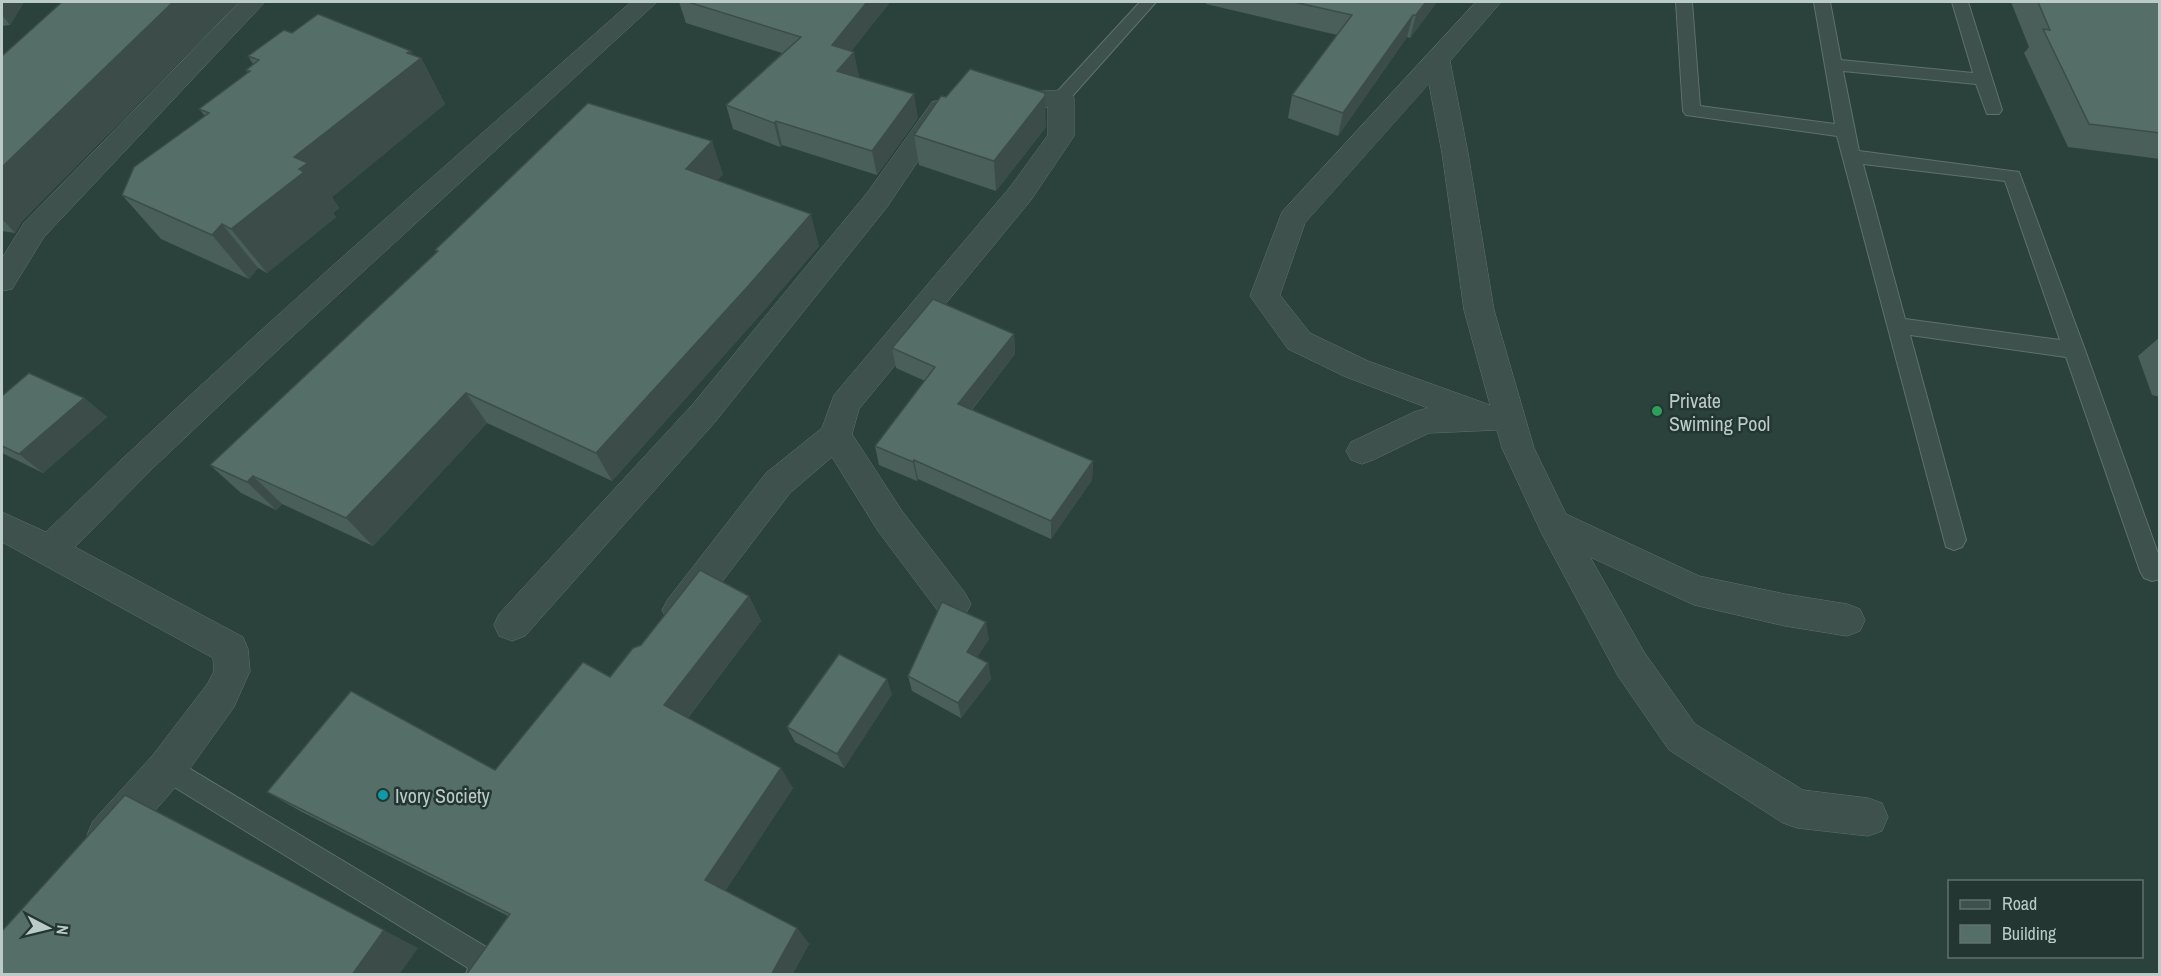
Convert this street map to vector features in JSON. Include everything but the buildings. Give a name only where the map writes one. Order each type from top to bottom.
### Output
[{"type":"street","points":[[2,281],[34,230],[253,2]]},
{"type":"street","points":[[50,550],[141,460],[271,338],[645,2]]},
{"type":"street","points":[[1362,451],[1425,421],[1492,419],[1357,369],[1299,341],[1265,296],[1292,219],[1488,2]]},
{"type":"street","points":[[1437,60],[1455,153],[1479,310],[1518,448],[1554,524],[1631,664],[1682,736],[1797,809],[1868,817]]},
{"type":"street","points":[[512,625],[704,413],[878,200],[965,85],[1027,100],[1061,98],[1061,136],[1022,193],[845,405],[836,435],[778,483],[657,638]]},
{"type":"street","points":[[836,435],[890,521],[953,604]]},
{"type":"street","points":[[1554,524],[1694,590],[1785,610],[1847,620]]},
{"type":"street","points":[[2,526],[230,649],[232,671],[221,694],[167,768],[81,865]]},
{"type":"lane","points":[[1061,98],[1148,2]]},
{"type":"lane","points":[[1684,2],[1692,111],[1845,131]]},
{"type":"lane","points":[[1822,2],[1851,156],[1954,540]]},
{"type":"lane","points":[[1960,2],[1993,110]]},
{"type":"lane","points":[[1835,65],[1983,79]]},
{"type":"lane","points":[[1851,156],[2012,176],[2152,571]]},
{"type":"lane","points":[[1896,325],[2075,350]]},
{"type":"lane","points":[[167,768],[488,964],[480,975]]},
{"type":"place","name":"Private Swiming Pool","points":[[1657,411]]},
{"type":"place","name":"Ivory Society","points":[[383,795]]}]
